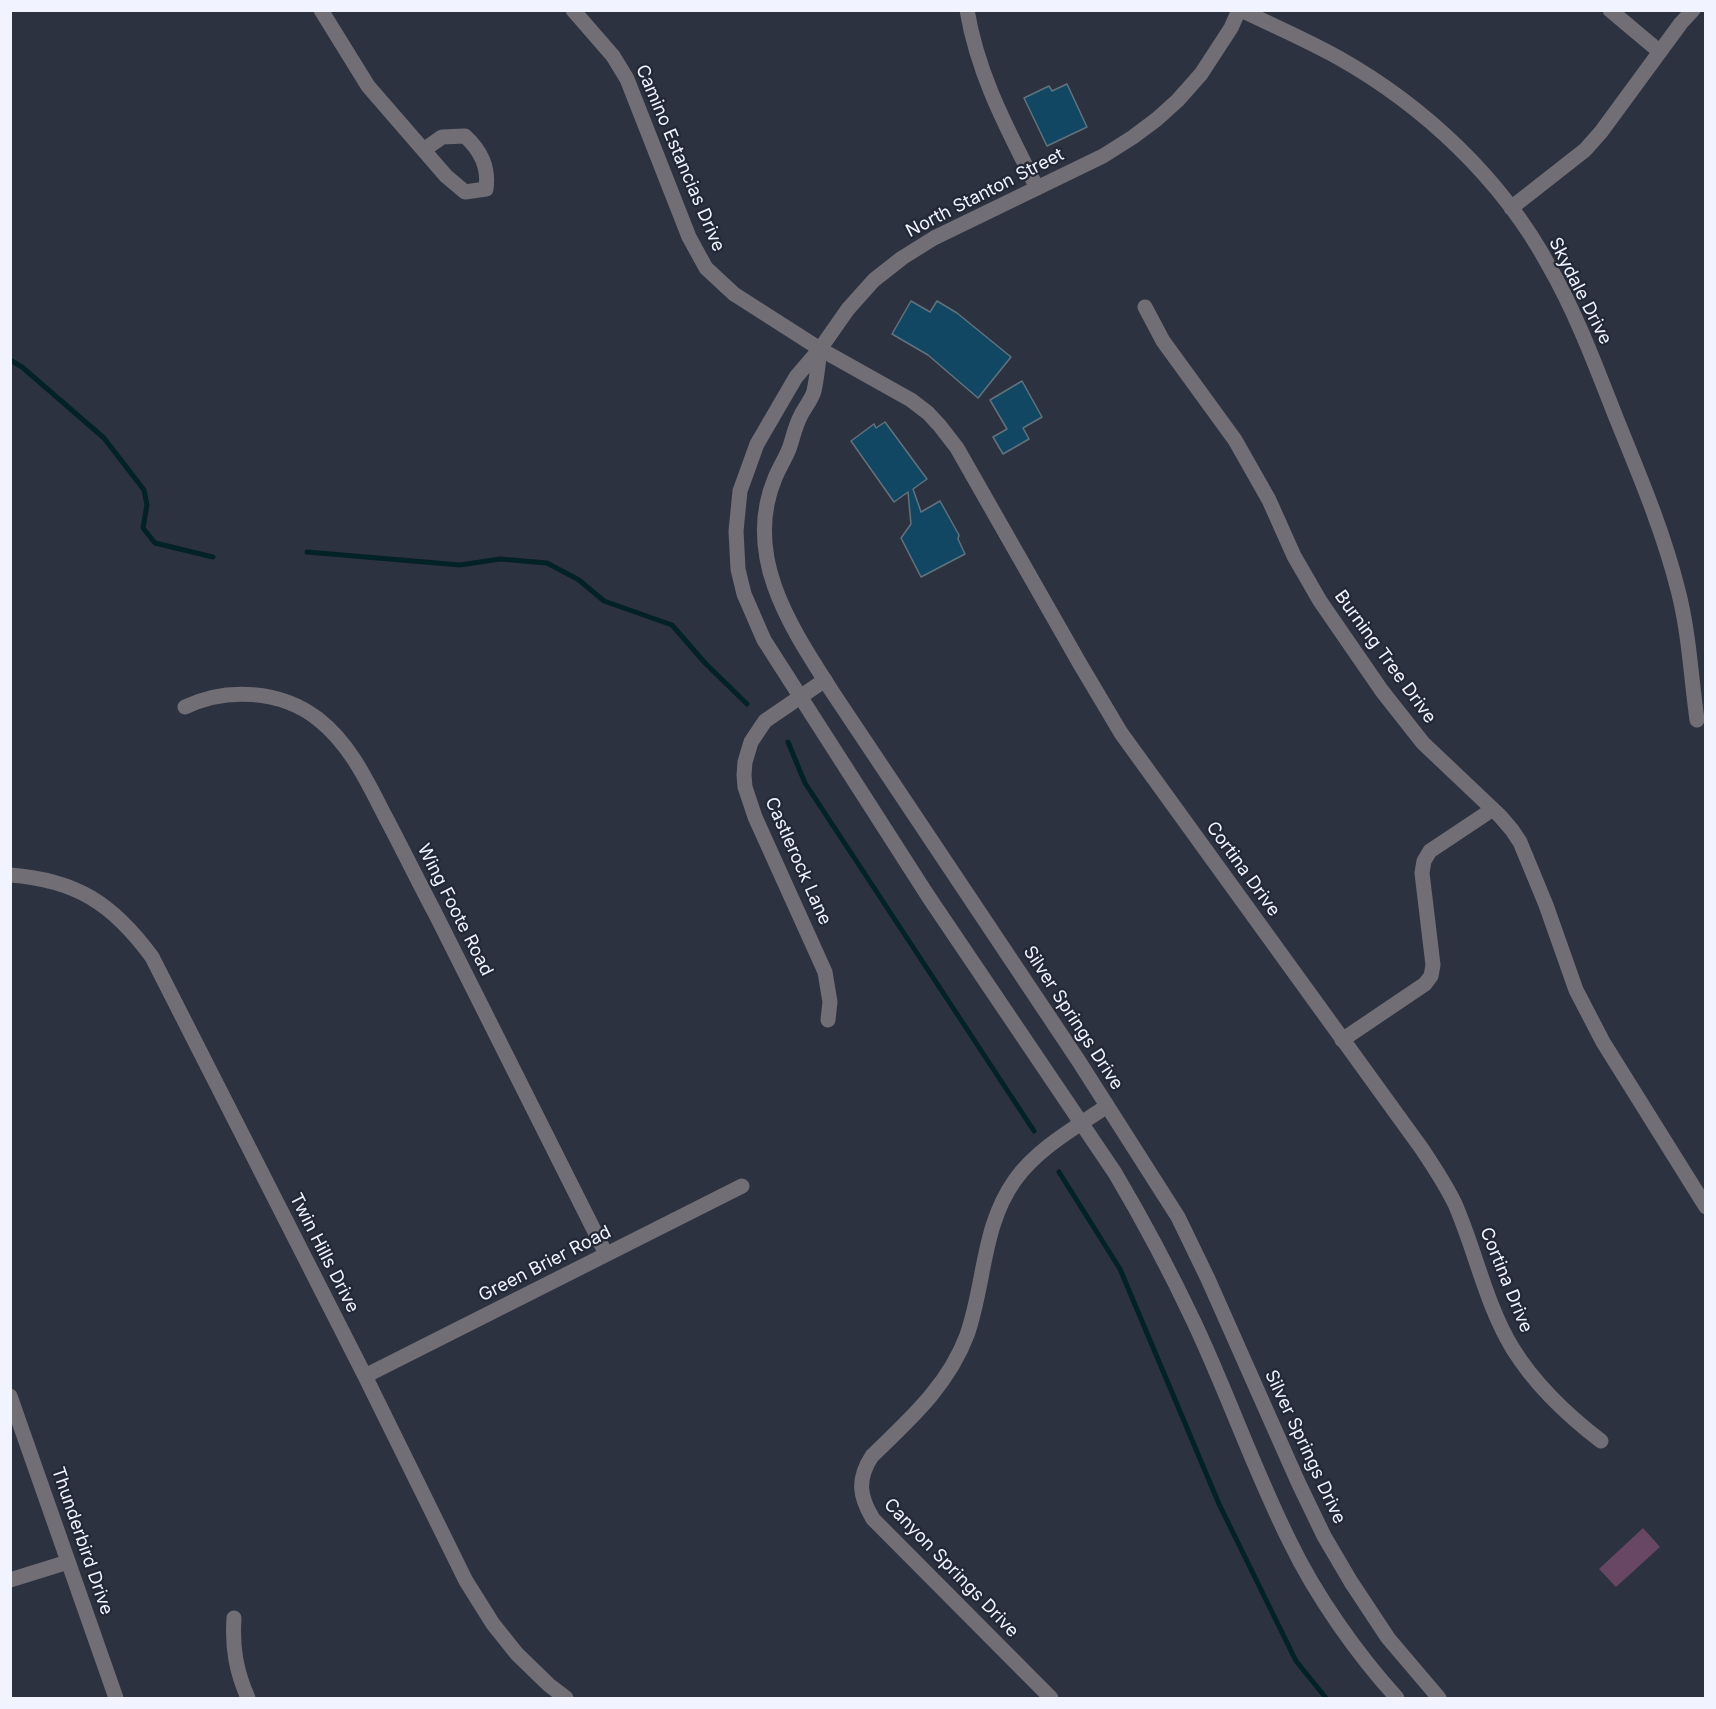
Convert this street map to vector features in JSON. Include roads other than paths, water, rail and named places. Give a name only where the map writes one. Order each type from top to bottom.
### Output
[{"type":"street","points":[[321,10],[368,86],[424,149]]},
{"type":"street","name":"Camino Estancias Drive","points":[[573,10],[613,56],[627,79],[689,237],[706,268],[734,294],[820,349]]},
{"type":"street","points":[[967,10],[978,60],[989,92],[1036,188]]},
{"type":"street","name":"North Stanton Street","points":[[799,696],[764,640],[744,594],[738,570],[736,531],[740,491],[757,444],[796,377],[820,349],[848,309],[874,280],[902,258],[934,238],[1103,156],[1157,119],[1201,75],[1240,10]]},
{"type":"street","name":"Skydale Drive","points":[[1240,10],[1340,58],[1389,90],[1425,118],[1493,185],[1549,264],[1576,317],[1669,557],[1679,591],[1697,720]]},
{"type":"street","points":[[1610,10],[1660,51]]},
{"type":"street","points":[[1511,208],[1585,150],[1693,10]]},
{"type":"street","name":"Burning Tree Drive","points":[[1145,307],[1163,341],[1235,440],[1257,477],[1294,556],[1320,601],[1382,691],[1423,743],[1493,809],[1520,842],[1546,905],[1576,990],[1603,1042],[1706,1207]]},
{"type":"street","name":"Silver Springs Drive","points":[[820,349],[813,393],[800,417],[789,449],[774,479],[764,527],[768,565],[776,595],[795,632],[825,680],[1178,1217],[1324,1536],[1388,1638],[1439,1698]]},
{"type":"street","name":"Cortina Drive","points":[[820,349],[911,400],[928,413],[957,448],[1121,733],[1445,1185],[1501,1326],[1525,1368],[1549,1396],[1601,1441]]},
{"type":"street","name":"Castlerock Lane","points":[[825,680],[765,721],[756,733],[745,762],[745,787],[755,817],[825,972],[829,989],[828,1020]]},
{"type":"street","name":"Wing Foote Road","points":[[185,707],[219,695],[241,694],[286,702],[318,719],[350,753],[408,859],[606,1254]]},
{"type":"street","points":[[799,696],[928,896],[1115,1173],[1163,1257],[1194,1322],[1290,1544],[1320,1596],[1358,1649],[1398,1698]]},
{"type":"street","points":[[1342,1040],[1425,984],[1431,976],[1433,955],[1422,873],[1424,861],[1430,851],[1493,809]]},
{"type":"street","name":"Twin Hills Drive","points":[[10,875],[54,882],[97,900],[117,916],[152,957],[365,1376],[466,1581],[493,1624],[517,1654],[566,1698]]},
{"type":"street","name":"Canyon Springs Drive","points":[[1051,1698],[873,1519],[862,1498],[862,1477],[864,1468],[872,1456],[933,1394],[958,1356],[973,1314],[990,1232],[1003,1200],[1015,1180],[1047,1148],[1107,1106]]},
{"type":"street","name":"Green Brier Road","points":[[365,1376],[742,1186]]},
{"type":"street","name":"Thunderbird Drive","points":[[10,1396],[116,1698]]},
{"type":"street","points":[[10,1580],[68,1562]]},
{"type":"street","points":[[234,1618],[234,1659],[248,1698]]},
{"type":"waterway","points":[[10,360],[22,367],[104,438],[144,490],[147,505],[143,528],[155,543],[213,557]]},
{"type":"waterway","points":[[307,552],[460,565],[500,559],[547,563],[579,580],[604,601],[672,625],[705,663],[747,704]]},
{"type":"waterway","points":[[788,742],[805,783],[1034,1131]]},
{"type":"waterway","points":[[1059,1172],[1120,1269],[1219,1504],[1296,1661],[1326,1698]]}]
